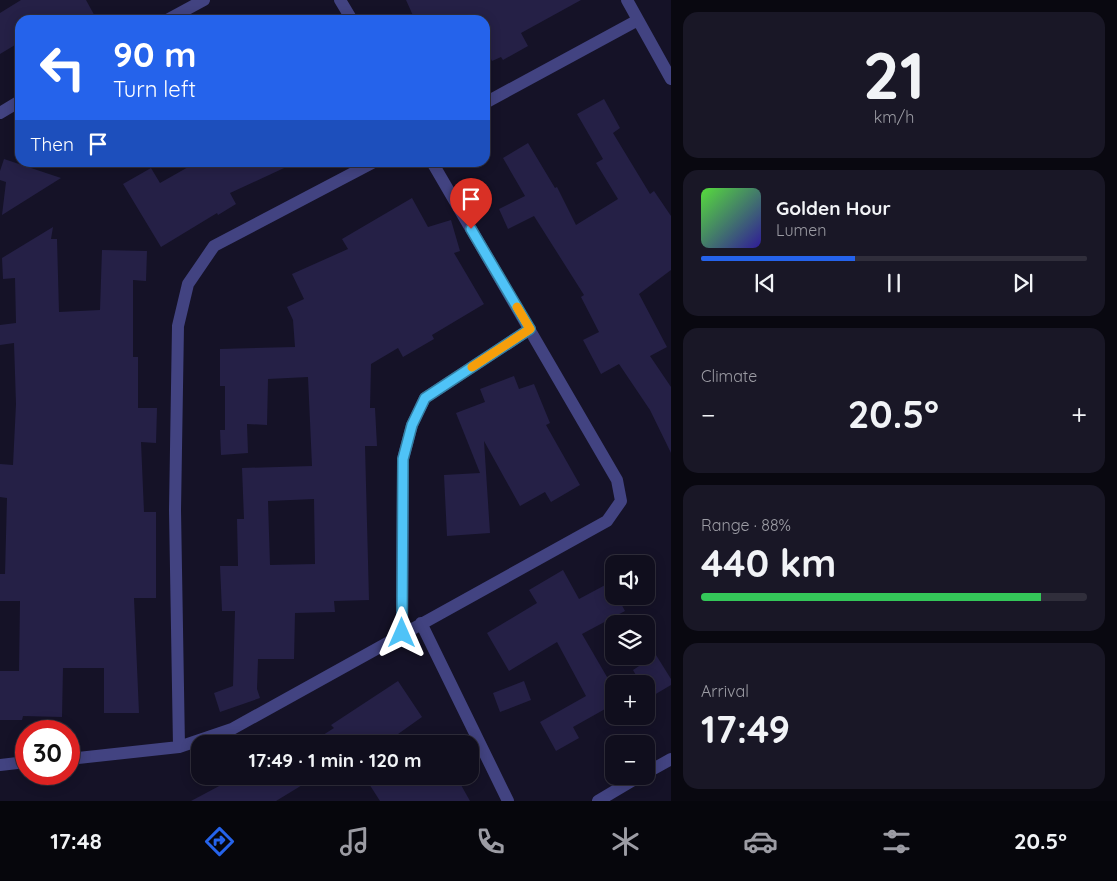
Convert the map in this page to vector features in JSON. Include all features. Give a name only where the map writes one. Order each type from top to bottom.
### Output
[{"type":"street","points":[[176,15],[204,0]]},
{"type":"street","points":[[340,0],[349,15]]},
{"type":"street","points":[[627,0],[671,79]]},
{"type":"street","points":[[490,100],[638,20]]},
{"type":"street","points":[[0,112],[15,104]]},
{"type":"street","points":[[179,747],[175,510],[178,336],[188,284],[214,246],[364,167]]},
{"type":"street","points":[[80,758],[179,747],[232,729],[421,622],[607,521],[621,501],[617,480],[435,167]]},
{"type":"street","points":[[402,633],[403,459],[412,425],[425,398],[530,329]]},
{"type":"street","points":[[421,622],[508,801]]},
{"type":"street","points":[[655,768],[671,759]]},
{"type":"street","points":[[0,764],[15,763]]},
{"type":"street","points":[[598,801],[625,785]]},
{"type":"building","points":[[21,0],[86,0],[94,15],[15,15],[15,45],[0,54],[0,13]]},
{"type":"building","points":[[406,0],[581,0],[521,33],[528,46],[503,60],[501,57],[492,61],[490,57],[490,15],[413,15]]},
{"type":"building","points":[[604,99],[620,128],[613,133],[650,194],[654,191],[671,216],[671,270],[639,294],[667,347],[650,356],[671,387],[671,453],[650,410],[619,364],[601,374],[583,340],[599,332],[581,297],[584,295],[534,216],[508,229],[499,209],[525,196],[503,158],[528,143],[555,188],[557,187],[576,225],[618,199],[596,163],[603,159],[577,114]]},
{"type":"building","points":[[4,159],[15,163],[15,167],[28,167],[61,178],[2,215],[6,182],[0,180],[0,171]]},
{"type":"building","points":[[188,167],[286,167],[230,193],[236,204],[218,215],[217,213],[161,247],[123,184],[151,168],[160,183]]},
{"type":"building","points":[[412,198],[428,227],[451,220],[460,251],[454,253],[484,304],[432,335],[434,339],[403,357],[398,348],[371,364],[370,408],[375,408],[377,446],[365,446],[369,600],[334,601],[335,612],[295,613],[294,659],[258,659],[257,689],[260,698],[220,712],[214,693],[233,686],[235,611],[222,611],[220,566],[238,566],[237,519],[244,519],[242,468],[312,466],[308,377],[268,379],[267,425],[247,424],[248,453],[221,455],[220,430],[225,430],[225,386],[220,386],[220,349],[295,347],[293,320],[287,307],[304,299],[292,274],[348,249],[342,239]],"holes":[[[314,499],[315,564],[270,565],[268,501]]]},
{"type":"building","points":[[53,227],[51,239],[57,239],[59,312],[100,310],[102,250],[147,251],[146,281],[133,280],[133,357],[138,357],[138,408],[157,408],[156,443],[141,442],[144,512],[156,512],[156,598],[134,598],[139,713],[104,713],[104,668],[63,668],[62,717],[23,716],[22,720],[0,720],[0,671],[19,671],[20,601],[0,601],[0,574],[5,574],[7,498],[0,497],[0,464],[13,465],[16,404],[14,343],[0,345],[0,325],[16,323],[15,278],[3,279],[2,258]]},
{"type":"building","points":[[514,376],[519,389],[534,384],[550,423],[546,425],[580,485],[551,502],[545,492],[520,506],[484,441],[490,533],[447,536],[444,475],[480,473],[456,413],[485,402],[480,389]]},
{"type":"building","points":[[563,570],[579,599],[605,585],[605,605],[622,605],[625,611],[618,615],[605,615],[605,622],[582,634],[606,675],[605,709],[573,727],[579,738],[556,751],[540,722],[586,696],[557,642],[509,671],[487,633],[537,603],[529,590]]},
{"type":"building","points":[[655,656],[671,679],[671,685],[655,694],[655,675],[636,675],[633,670],[641,665],[655,665]]},
{"type":"building","points":[[398,681],[422,717],[397,735],[323,735],[334,728],[331,725]]},
{"type":"building","points":[[524,681],[531,700],[500,712],[493,693]]},
{"type":"building","points":[[221,785],[302,785],[276,801],[191,801]]},
{"type":"building","points":[[370,785],[461,785],[470,801],[380,801]]},
{"type":"slow traffic","points":[[472,367],[530,329],[517,307]]},
{"type":"route","points":[[402,633],[403,459],[412,425],[425,398],[530,329],[471,229]]}]
